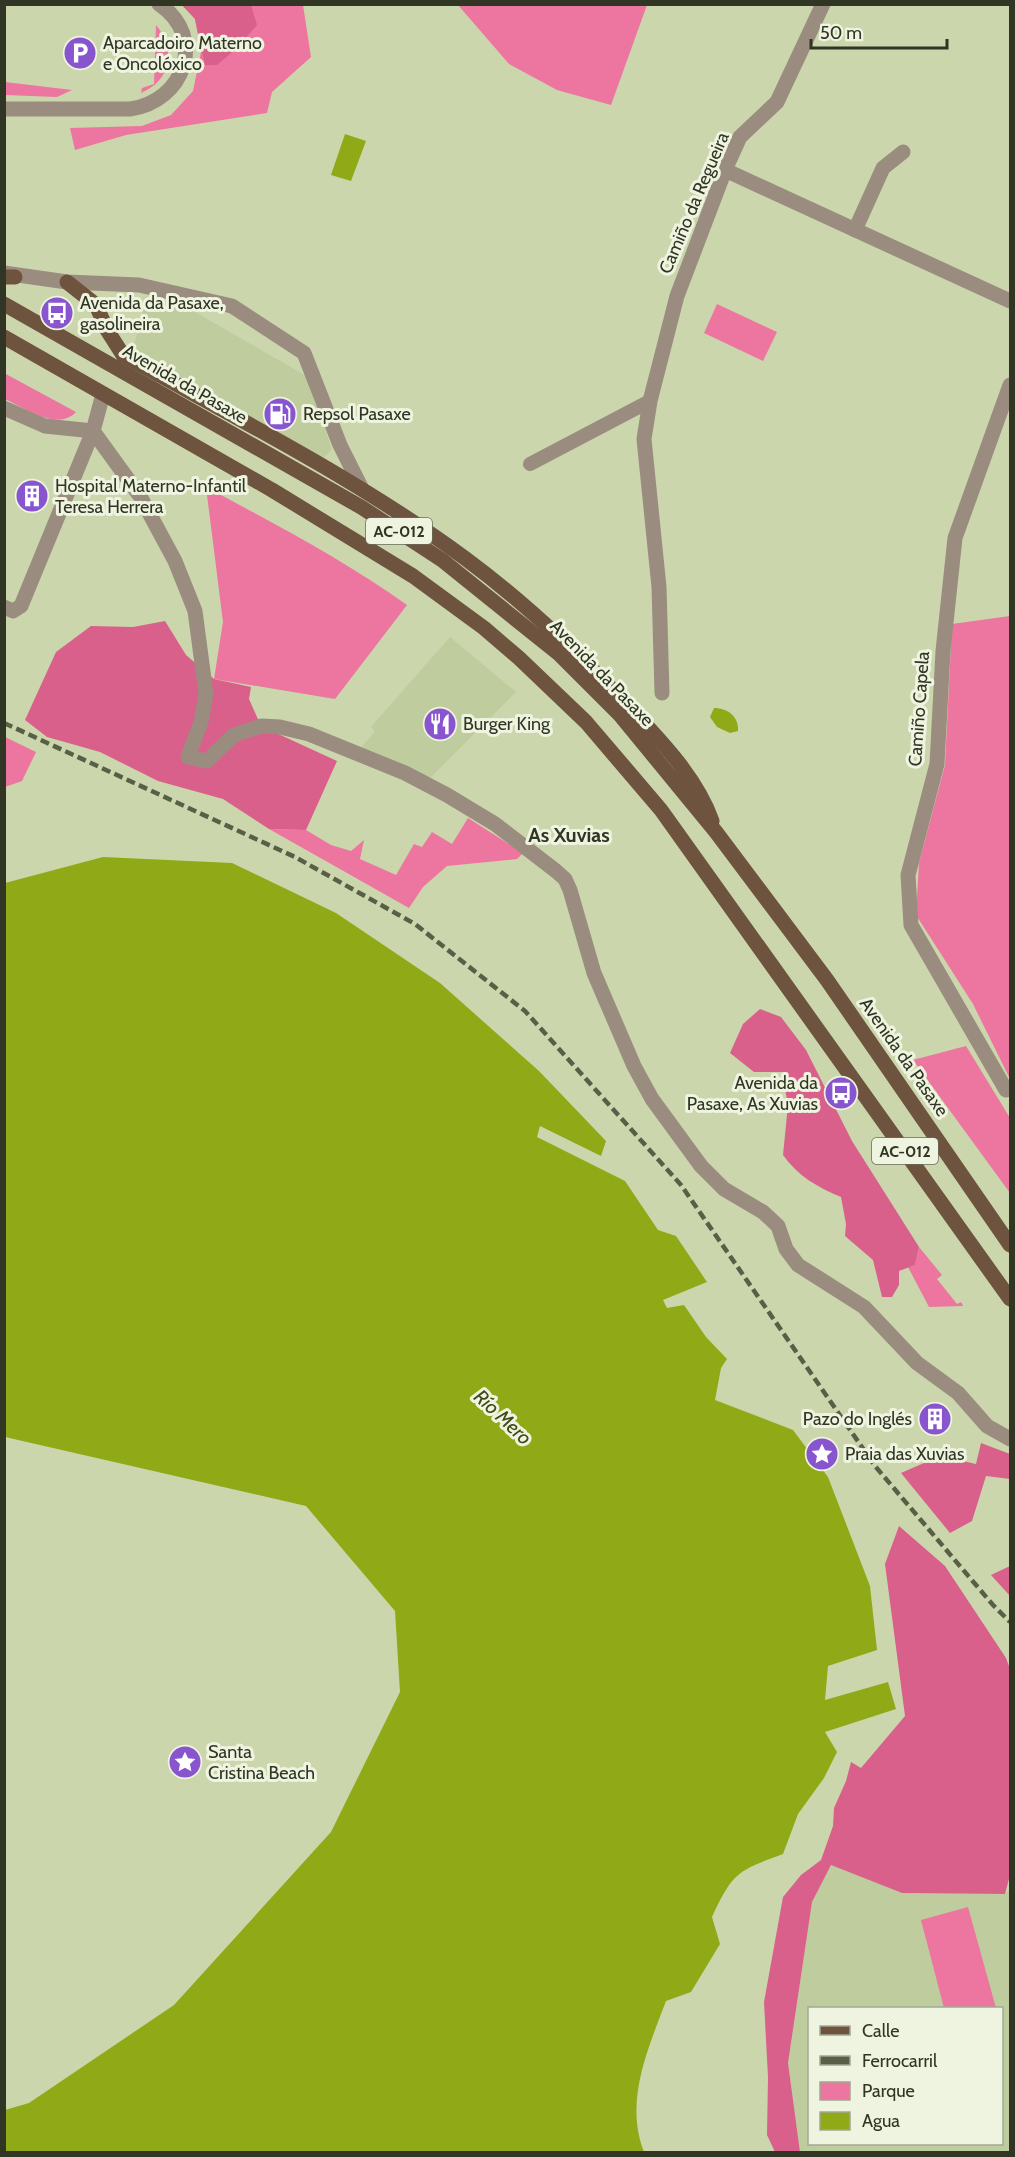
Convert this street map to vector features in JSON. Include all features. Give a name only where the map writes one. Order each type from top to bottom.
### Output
[{"type":"main road","points":[[67,282],[96,305],[107,330],[123,355],[362,489],[466,559],[576,651],[657,737],[704,798],[716,832]]},
{"type":"main road","points":[[4,294],[11,308]]},
{"type":"main road","name":"Avenida da Pasaxe","points":[[11,308],[361,507],[442,560],[559,654],[620,715],[716,832],[827,980],[1011,1245]]},
{"type":"main road","name":"AC-012","points":[[4,338],[272,490],[413,576],[484,628],[585,722],[675,828],[1011,1299]]},
{"type":"street","points":[[8,110],[130,109],[146,107],[162,97],[173,87],[186,57],[184,36],[176,20],[159,4]]},
{"type":"street","name":"Camiño da Regueira","points":[[662,693],[659,587],[644,439],[650,401],[677,296],[725,170],[740,137],[777,102],[823,4]]},
{"type":"street","points":[[855,230],[883,168],[903,152]]},
{"type":"street","points":[[725,170],[1011,301]]},
{"type":"street","points":[[8,276],[67,282],[139,285],[232,306],[304,353],[340,445],[362,489]]},
{"type":"street","name":"Camiño Capela","points":[[1006,1090],[911,924],[908,875],[937,764],[943,651],[955,538],[1011,385]]},
{"type":"street","points":[[4,607],[13,611],[21,606],[93,431],[104,394]]},
{"type":"street","points":[[530,464],[650,401]]},
{"type":"street","points":[[4,408],[45,426],[93,431],[125,472],[159,531],[189,590],[205,668],[206,694],[201,722],[188,757],[207,761],[234,735],[261,726],[280,727],[309,734],[405,773],[447,795],[495,824],[565,879],[594,973],[641,1082],[701,1166],[724,1189],[763,1212],[778,1226],[786,1249],[798,1265],[864,1307],[911,1357],[958,1393],[987,1426],[1011,1439]]},
{"type":"shaded area","points":[[182,5],[251,5],[257,25],[236,49],[217,65],[205,65],[195,19]]},
{"type":"shaded area","name":"Repsol Pasaxe","points":[[176,301],[308,377],[332,450],[322,459],[132,353],[145,303]]},
{"type":"shaded area","points":[[165,621],[186,655],[214,679],[251,687],[249,699],[261,726],[337,761],[306,830],[269,829],[223,799],[158,781],[100,752],[47,737],[25,720],[56,652],[91,626],[133,627]]},
{"type":"shaded area","points":[[450,637],[516,692],[428,780],[358,751],[375,731],[371,727]]},
{"type":"shaded area","points":[[760,1009],[781,1017],[806,1050],[852,1141],[919,1247],[915,1265],[899,1271],[899,1285],[892,1297],[882,1297],[873,1260],[845,1236],[846,1224],[841,1197],[809,1180],[783,1155],[788,1105],[782,1072],[754,1072],[730,1053],[743,1024]]},
{"type":"shaded area","points":[[981,1443],[1010,1454],[1010,1479],[986,1476],[972,1521],[950,1533],[901,1473],[940,1456],[976,1464]]},
{"type":"shaded area","points":[[899,1526],[945,1566],[1006,1658],[1010,1669],[1010,1875],[1005,1894],[902,1893],[831,1865],[812,1902],[788,2063],[800,2152],[775,2152],[767,2135],[768,2077],[764,2002],[783,1897],[801,1875],[821,1860],[833,1826],[834,1808],[846,1781],[851,1762],[861,1768],[905,1716],[885,1564]]},
{"type":"shaded area","points":[[1010,1566],[1010,1596],[991,1575]]},
{"type":"shaded area","points":[[831,1865],[902,1893],[1005,1894],[1010,1889],[1010,2152],[800,2152],[788,2063],[812,1902]]},
{"type":"green space","points":[[182,5],[303,5],[311,57],[272,92],[267,113],[126,135],[75,150],[70,128],[142,126],[171,115],[193,91],[201,52],[195,19]]},
{"type":"green space","points":[[458,5],[647,5],[611,105],[557,90],[509,64]]},
{"type":"green space","points":[[156,25],[166,44],[168,63],[159,80],[151,87],[141,93],[142,88],[154,84]]},
{"type":"green space","points":[[5,82],[72,90],[57,97],[5,95]]},
{"type":"green space","points":[[717,304],[777,332],[763,361],[704,333]]},
{"type":"green space","points":[[4,373],[76,412],[69,418],[50,419],[5,399]]},
{"type":"green space","points":[[206,487],[334,558],[407,605],[335,699],[214,679],[223,622]]},
{"type":"green space","points":[[1010,616],[1010,1079],[973,1004],[916,915],[919,863],[945,765],[952,624]]},
{"type":"green space","points":[[5,737],[36,752],[22,781],[5,787]]},
{"type":"green space","points":[[468,818],[523,853],[517,859],[447,866],[423,887],[409,908],[269,829],[306,830],[331,845],[351,851],[364,840],[360,859],[396,875],[414,844],[422,847],[432,832],[452,844]]},
{"type":"green space","points":[[966,1046],[1010,1118],[1010,1193],[913,1060]]},
{"type":"green space","points":[[919,1247],[942,1275],[937,1279],[957,1304],[961,1302],[963,1306],[929,1307],[908,1267],[915,1265]]},
{"type":"green space","points":[[968,1907],[996,2007],[944,2007],[921,1920]]},
{"type":"water","points":[[345,134],[366,141],[351,181],[331,175]]},
{"type":"water","points":[[714,708],[732,714],[737,722],[738,731],[730,733],[717,727],[710,717]]},
{"type":"water","name":"Río Mero","points":[[103,857],[232,863],[336,913],[440,983],[539,1071],[606,1141],[601,1156],[540,1126],[537,1137],[625,1181],[658,1230],[676,1236],[707,1282],[663,1300],[667,1308],[684,1305],[706,1337],[727,1359],[721,1368],[715,1400],[793,1430],[828,1477],[870,1586],[877,1650],[828,1666],[825,1700],[888,1682],[896,1709],[825,1732],[837,1752],[824,1778],[798,1814],[783,1854],[755,1865],[738,1875],[725,1891],[712,1917],[720,1944],[691,1992],[666,2001],[646,2056],[637,2094],[636,2114],[638,2133],[644,2152],[5,2152],[5,2110],[29,2103],[174,2005],[331,1832],[400,1692],[395,1611],[306,1506],[5,1437],[5,883]]},
{"type":"railway","points":[[4,723],[295,857],[415,924],[525,1011],[681,1185],[875,1466],[1010,1622]]},
{"type":"place","name":"Aparcadoiro Materno e Oncolóxico","points":[[80,53]]},
{"type":"place","name":"Avenida da Pasaxe, gasolineira","points":[[57,313]]},
{"type":"place","name":"Repsol Pasaxe","points":[[280,414]]},
{"type":"place","name":"Hospital Materno-Infantil Teresa Herrera","points":[[32,496]]},
{"type":"place","name":"Burger King","points":[[440,724]]},
{"type":"place","name":"Avenida da Pasaxe, As Xuvias","points":[[841,1093]]},
{"type":"place","name":"Pazo do Inglés","points":[[935,1419]]},
{"type":"place","name":"Praia das Xuvias","points":[[822,1454]]},
{"type":"place","name":"Santa Cristina Beach","points":[[185,1762]]},
{"type":"district","name":"As Xuvias","points":[[569,835]]}]
